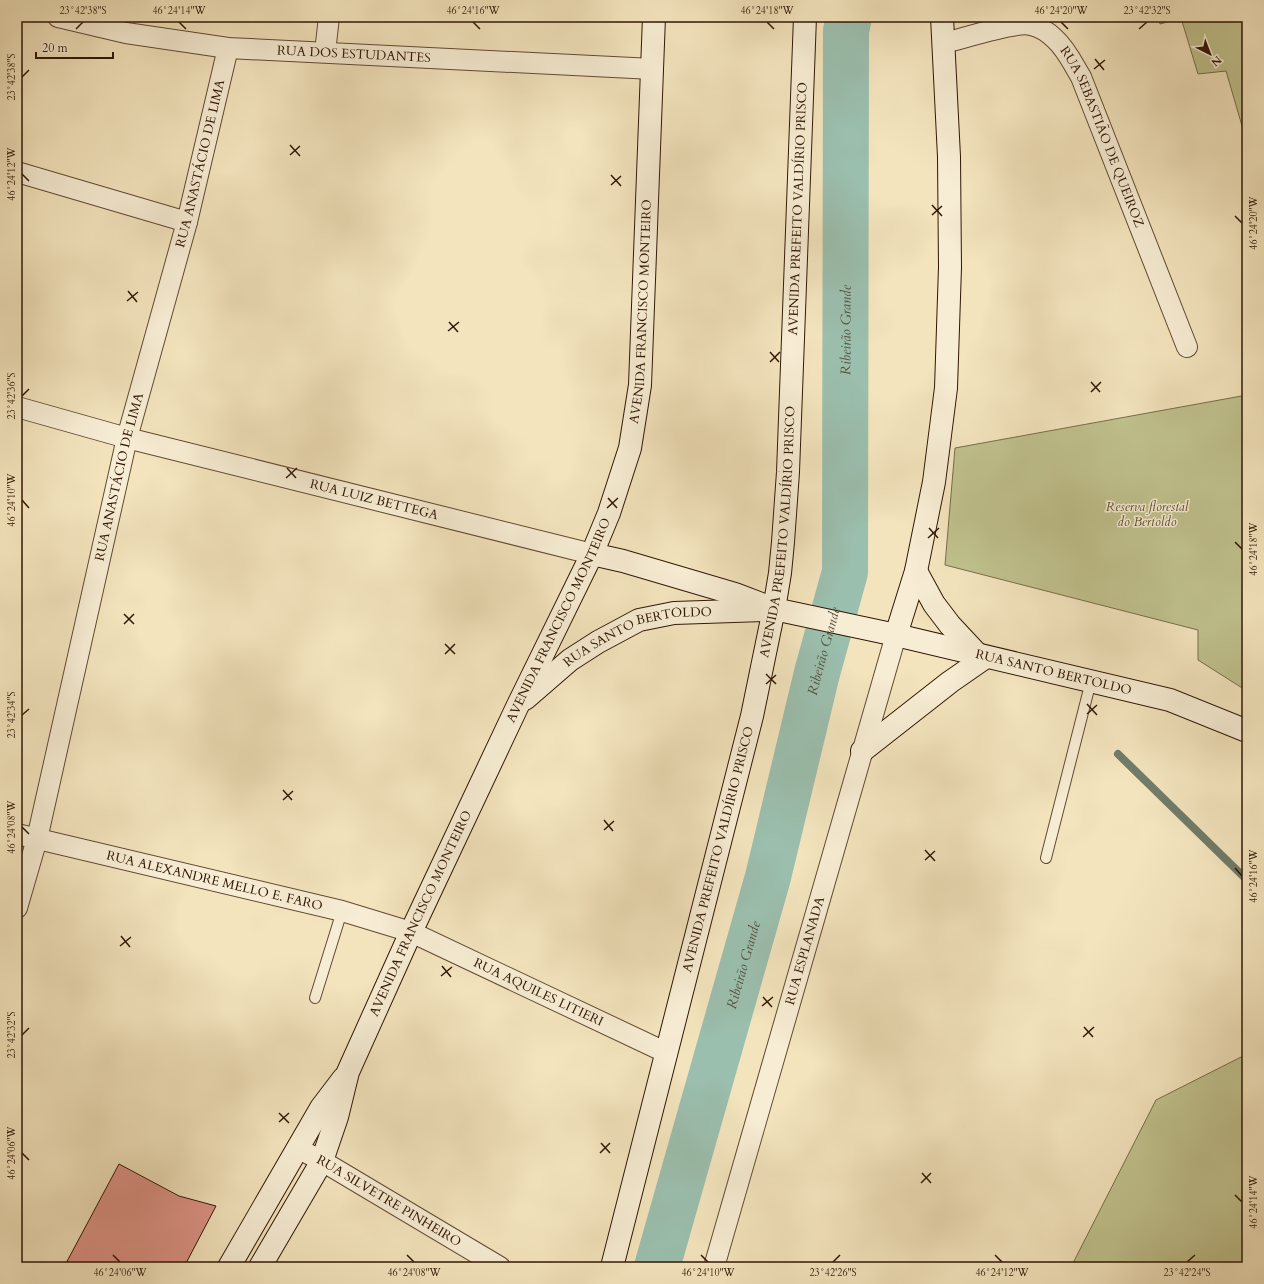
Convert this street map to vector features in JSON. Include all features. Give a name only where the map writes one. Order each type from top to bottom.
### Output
[{"type":"main road","name":"AVENIDA FRANCISCO MONTEIRO","points":[[260,1267],[322,1161],[337,1117],[348,1072],[411,932],[518,705],[592,554],[609,513],[630,448],[640,385],[654,17]]},
{"type":"main road","name":"AVENIDA PREFEITO VALDÍRIO PRISCO","points":[[612,1267],[752,716],[774,609],[784,542],[805,17]]},
{"type":"main road","points":[[896,635],[916,571],[934,482],[946,388],[950,251],[949,157],[942,17]]},
{"type":"main road","name":"RUA SANTO BERTOLDO","points":[[592,554],[623,561],[736,594],[774,609],[896,635],[1170,700],[1247,731]]},
{"type":"main road","points":[[862,752],[982,656],[950,625],[938,609],[916,571]]},
{"type":"main road","name":"RUA SANTO BERTOLDO","points":[[518,705],[570,660],[598,642],[639,620],[674,613],[774,609]]},
{"type":"main road","name":"AVENIDA FRANCISCO MONTEIRO","points":[[229,1267],[321,1108],[348,1072]]},
{"type":"street","name":"RUA DOS ESTUDANTES","points":[[58,17],[126,33],[228,48],[652,69]]},
{"type":"street","points":[[325,52],[329,17]]},
{"type":"street","name":"RUA SEBASTIÃO DE QUEIROZ","points":[[944,43],[1018,24],[1031,24],[1044,30],[1056,40],[1067,53],[1081,78],[1187,347]]},
{"type":"street","name":"RUA ANASTÁCIO DE LIMA","points":[[17,908],[37,839],[127,438],[187,222],[228,48]]},
{"type":"street","points":[[17,172],[187,222]]},
{"type":"street","name":"RUA LUIZ BETTEGA","points":[[17,407],[127,438],[592,554]]},
{"type":"street","name":"RUA ESPLANADA","points":[[714,1267],[896,635]]},
{"type":"street","name":"RUA ALEXANDRE MELLO E. FARO","points":[[17,834],[342,911],[411,932]]},
{"type":"street","name":"RUA AQUILES LITIERI","points":[[411,932],[667,1053]]},
{"type":"street","name":"RUA SILVETRE PINHEIRO","points":[[297,1148],[322,1161],[500,1267]]},
{"type":"lane","points":[[1046,858],[1090,681]]},
{"type":"lane","points":[[315,998],[342,911]]},
{"type":"green space","points":[[1158,17],[1247,17],[1247,143],[1226,71],[1198,74],[1181,18],[1160,24]]},
{"type":"green space","name":"Reserva florestal do Bertoldo","points":[[1247,395],[1247,691],[1198,660],[1198,630],[945,565],[955,448]]},
{"type":"green space","points":[[1247,1054],[1247,1267],[1071,1267],[1156,1100]]},
{"type":"building","points":[[119,1164],[179,1196],[216,1206],[184,1267],[64,1267]]},
{"type":"waterway","name":"Ribeirão Grande","points":[[657,1267],[768,877],[817,673],[845,572],[846,31],[849,17]]},
{"type":"waterway","points":[[1118,754],[1247,880]]}]
